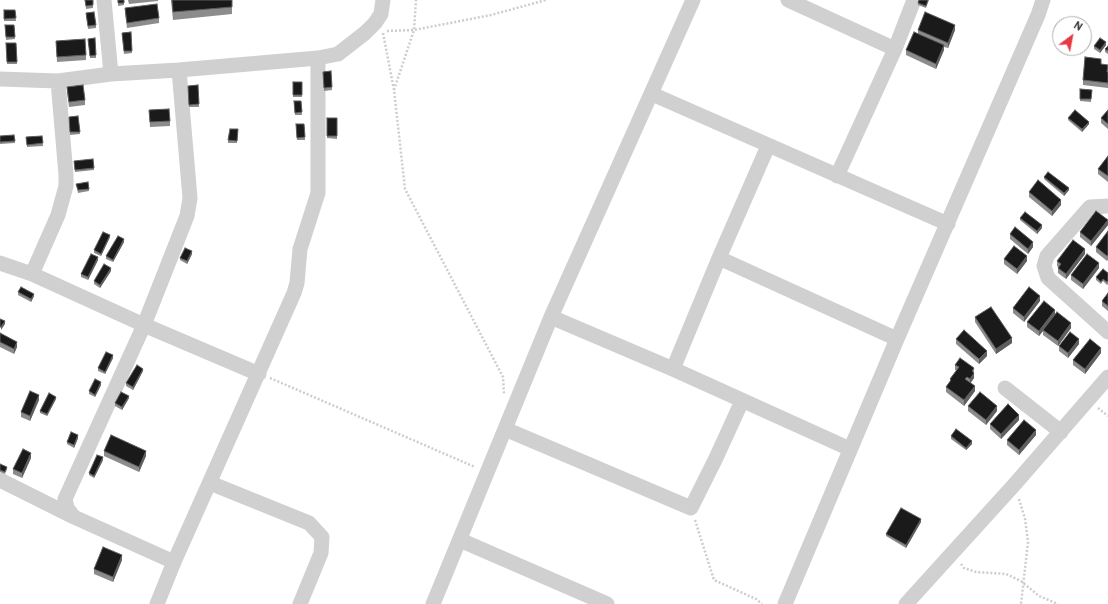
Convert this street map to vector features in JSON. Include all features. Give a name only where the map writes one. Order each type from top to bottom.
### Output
[{"type":"street","points":[[104,0],[112,74]]},
{"type":"street","points":[[0,79],[58,81],[112,74],[179,70],[318,58],[338,54],[365,33],[375,23],[381,14],[383,0]]},
{"type":"street","points":[[433,604],[551,317],[694,0]]},
{"type":"street","points":[[788,0],[895,49]]},
{"type":"street","points":[[838,176],[895,49],[914,0]]},
{"type":"street","points":[[785,604],[897,339],[1038,15],[1043,0]]},
{"type":"street","points":[[157,604],[174,562],[259,374],[297,283],[300,249],[318,193],[318,58]]},
{"type":"street","points":[[74,517],[67,508],[65,499],[144,325],[187,216],[190,198],[179,70]]},
{"type":"street","points":[[32,274],[58,215],[66,186],[58,81]]},
{"type":"street","points":[[652,94],[948,224]]},
{"type":"street","points":[[673,369],[768,146]]},
{"type":"street","points":[[1108,206],[1090,207],[1047,256],[1044,266],[1048,278],[1108,332]]},
{"type":"street","points":[[719,258],[897,339]]},
{"type":"street","points":[[0,263],[32,274],[144,325],[259,374]]},
{"type":"street","points":[[551,317],[673,369],[850,450]]},
{"type":"street","points":[[906,604],[951,556],[1108,377]]},
{"type":"street","points":[[1005,388],[1061,432]]},
{"type":"street","points":[[505,429],[691,508],[742,401]]},
{"type":"street","points":[[0,480],[74,517],[174,562]]},
{"type":"street","points":[[210,483],[309,524],[322,537],[321,553],[300,604]]},
{"type":"street","points":[[460,540],[607,604]]},
{"type":"path","points":[[394,90],[414,30],[416,0]]},
{"type":"path","points":[[504,399],[504,377],[405,189],[394,90],[382,31],[414,30],[491,16],[546,0]]},
{"type":"path","points":[[259,374],[488,473]]},
{"type":"path","points":[[1014,485],[1025,519],[1028,542],[1021,604]]},
{"type":"path","points":[[691,508],[714,580],[756,599],[762,604]]},
{"type":"path","points":[[951,556],[964,568],[976,572],[1006,574],[1024,584],[1039,596],[1058,604]]},
{"type":"building","points":[[85,0],[93,0],[93,5],[86,6]]},
{"type":"building","points":[[118,0],[124,0],[124,3],[118,3]]},
{"type":"building","points":[[172,0],[232,0],[232,7],[173,12]]},
{"type":"building","points":[[919,0],[928,0],[926,6],[918,3]]},
{"type":"building","points":[[157,4],[159,18],[127,23],[125,8]]},
{"type":"building","points":[[4,10],[15,10],[16,18],[4,19]]},
{"type":"building","points":[[94,12],[96,25],[88,26],[86,13]]},
{"type":"building","points":[[925,12],[955,25],[948,43],[918,30]]},
{"type":"building","points":[[5,25],[14,25],[15,37],[6,37]]},
{"type":"building","points":[[131,32],[132,51],[124,51],[122,33]]},
{"type":"building","points":[[914,32],[944,45],[936,64],[906,50]]},
{"type":"building","points":[[95,38],[96,55],[90,56],[88,39]]},
{"type":"building","points":[[1100,38],[1106,42],[1100,50],[1094,46]]},
{"type":"building","points":[[85,39],[86,55],[57,57],[56,41]]},
{"type":"building","points":[[6,43],[16,43],[17,62],[7,62]]},
{"type":"building","points":[[1085,57],[1101,59],[1101,64],[1108,65],[1108,83],[1083,80]]},
{"type":"building","points":[[331,71],[332,87],[324,88],[323,72]]},
{"type":"building","points":[[293,82],[302,82],[302,95],[293,95]]},
{"type":"building","points":[[83,85],[85,100],[69,102],[67,87]]},
{"type":"building","points":[[198,85],[199,104],[189,105],[188,86]]},
{"type":"building","points":[[1080,89],[1092,90],[1091,99],[1080,99]]},
{"type":"building","points":[[294,101],[301,101],[302,112],[295,113]]},
{"type":"building","points":[[169,109],[170,121],[150,122],[149,110]]},
{"type":"building","points":[[1075,110],[1089,122],[1082,129],[1068,118]]},
{"type":"building","points":[[1108,110],[1108,124],[1101,118]]},
{"type":"building","points":[[78,116],[80,132],[70,132],[69,117]]},
{"type":"building","points":[[327,118],[337,118],[337,136],[327,136]]},
{"type":"building","points":[[296,124],[304,124],[305,137],[297,138]]},
{"type":"building","points":[[230,129],[238,129],[237,141],[228,140]]},
{"type":"building","points":[[14,135],[15,141],[0,142],[0,136]]},
{"type":"building","points":[[42,136],[43,143],[27,145],[26,137]]},
{"type":"building","points":[[1108,156],[1108,176],[1098,169]]},
{"type":"building","points":[[93,159],[94,168],[75,170],[74,161]]},
{"type":"building","points":[[1048,172],[1069,188],[1064,193],[1044,177]]},
{"type":"building","points":[[1038,180],[1061,200],[1052,211],[1029,192]]},
{"type":"building","points":[[88,182],[89,189],[78,190],[76,184]]},
{"type":"building","points":[[1096,211],[1108,220],[1091,241],[1080,232]]},
{"type":"building","points":[[1025,212],[1042,225],[1037,231],[1020,218]]},
{"type":"building","points":[[1015,227],[1033,242],[1028,249],[1010,234]]},
{"type":"building","points":[[1108,231],[1108,255],[1107,256],[1096,247]]},
{"type":"building","points":[[103,232],[110,235],[101,254],[94,250]]},
{"type":"building","points":[[118,236],[124,239],[113,260],[106,256]]},
{"type":"building","points":[[1073,240],[1085,249],[1066,274],[1058,268],[1061,264],[1057,261]]},
{"type":"building","points":[[1014,246],[1027,256],[1017,269],[1004,259]]},
{"type":"building","points":[[185,248],[192,251],[187,261],[180,258]]},
{"type":"building","points":[[91,254],[98,257],[88,277],[81,274]]},
{"type":"building","points":[[1087,254],[1099,263],[1083,284],[1071,275]]},
{"type":"building","points":[[104,264],[111,268],[100,285],[94,281]]},
{"type":"building","points":[[1103,269],[1108,273],[1107,282],[1103,279],[1101,282],[1096,277]]},
{"type":"building","points":[[21,287],[34,294],[31,299],[18,292]]},
{"type":"building","points":[[1029,287],[1040,296],[1024,317],[1013,308]]},
{"type":"building","points":[[1108,293],[1108,306],[1102,301]]},
{"type":"building","points":[[1044,301],[1055,310],[1039,331],[1027,322]]},
{"type":"building","points":[[991,307],[1012,338],[996,349],[975,317]]},
{"type":"building","points":[[1057,312],[1071,323],[1058,341],[1043,330]]},
{"type":"building","points":[[0,319],[5,321],[1,327],[0,327]]},
{"type":"building","points":[[964,330],[987,351],[979,359],[956,339]]},
{"type":"building","points":[[1070,332],[1079,339],[1068,353],[1059,346]]},
{"type":"building","points":[[0,333],[17,342],[14,349],[0,342]]},
{"type":"building","points":[[1090,339],[1101,348],[1085,369],[1073,360]]},
{"type":"building","points":[[106,352],[113,355],[105,372],[98,368]]},
{"type":"building","points":[[960,358],[974,368],[972,371],[974,373],[970,379],[967,377],[965,379],[975,386],[964,400],[946,387],[959,367],[955,365]]},
{"type":"building","points":[[137,365],[143,369],[133,387],[126,383]]},
{"type":"building","points":[[95,379],[101,382],[95,395],[89,391]]},
{"type":"building","points":[[30,391],[39,395],[30,416],[21,412]]},
{"type":"building","points":[[121,392],[129,396],[122,407],[115,403]]},
{"type":"building","points":[[980,392],[997,406],[986,420],[968,406]]},
{"type":"building","points":[[49,393],[56,397],[47,414],[40,411]]},
{"type":"building","points":[[1008,404],[1019,415],[1001,434],[990,424]]},
{"type":"building","points":[[1024,420],[1036,430],[1019,450],[1007,440]]},
{"type":"building","points":[[956,429],[972,441],[966,448],[951,436]]},
{"type":"building","points":[[71,432],[78,435],[74,445],[67,442]]},
{"type":"building","points":[[111,435],[146,451],[139,467],[104,451]]},
{"type":"building","points":[[23,449],[31,453],[22,473],[13,469]]},
{"type":"building","points":[[97,455],[103,457],[94,476],[89,473]]},
{"type":"building","points":[[0,464],[7,467],[5,472],[0,470]]},
{"type":"building","points":[[901,508],[921,519],[906,545],[886,534]]},
{"type":"building","points":[[103,547],[122,555],[113,577],[94,569]]}]
